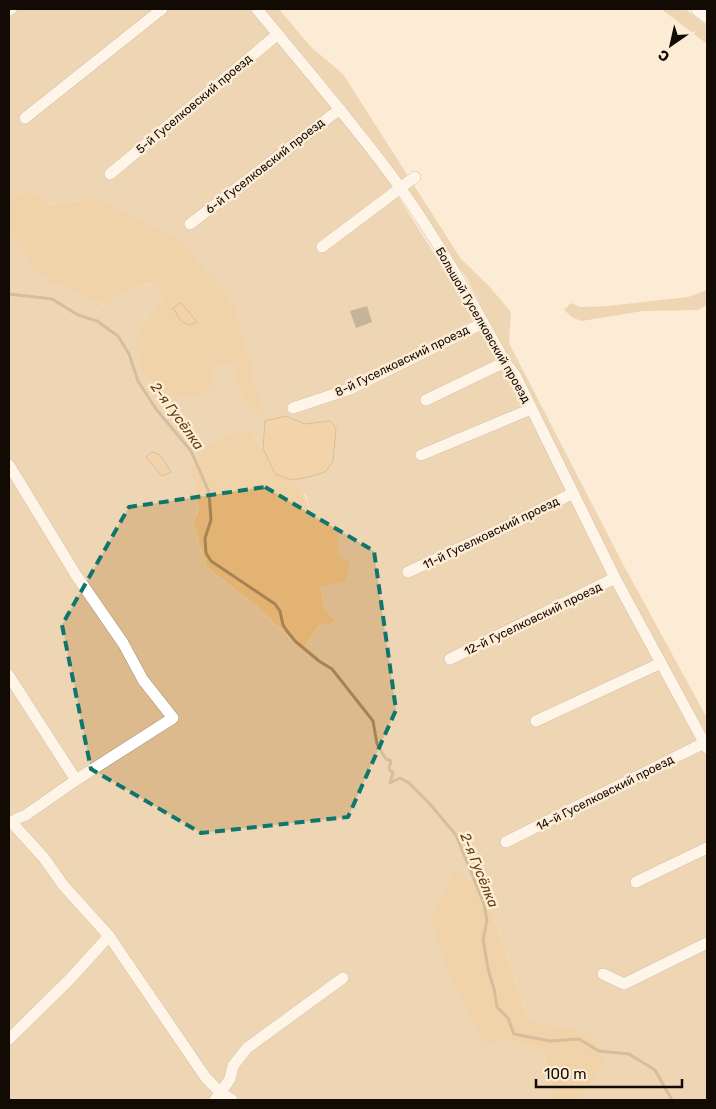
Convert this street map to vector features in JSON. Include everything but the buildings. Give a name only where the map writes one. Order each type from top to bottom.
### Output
[{"type":"main road","points":[[698,9],[707,16]]},
{"type":"street","points":[[25,118],[162,9]]},
{"type":"street","name":"Большой Гуселковский проезд","points":[[258,9],[340,108],[400,187],[455,272],[505,362],[515,375],[615,578],[706,745]]},
{"type":"street","name":"5-й Гуселковский проезд","points":[[110,174],[278,34]]},
{"type":"street","name":"6-й Гуселковский проезд","points":[[190,224],[340,108]]},
{"type":"street","points":[[322,247],[415,177]]},
{"type":"street","name":"8-й Гуселковский проезд","points":[[293,408],[350,389],[483,323]]},
{"type":"street","points":[[426,400],[505,362]]},
{"type":"street","points":[[421,455],[531,409]]},
{"type":"street","points":[[9,465],[76,575],[123,643],[143,680],[173,718],[76,780],[26,815],[12,820],[14,825],[44,858],[63,885],[109,936],[218,1097],[232,1100]]},
{"type":"street","name":"11-й Гуселковский проезд","points":[[408,572],[518,522],[573,493]]},
{"type":"street","name":"12-й Гуселковский проезд","points":[[450,659],[615,578]]},
{"type":"street","points":[[536,721],[661,663]]},
{"type":"street","points":[[9,676],[76,780]]},
{"type":"street","name":"14-й Гуселковский проезд","points":[[506,842],[706,745]]},
{"type":"street","points":[[636,882],[707,848]]},
{"type":"street","points":[[9,1039],[70,979],[109,936]]},
{"type":"street","points":[[603,974],[624,984],[707,943]]},
{"type":"street","points":[[218,1097],[230,1079],[233,1066],[247,1048],[343,978]]},
{"type":"highlighted area","points":[[265,487],[374,551],[396,710],[348,817],[201,833],[91,769],[62,625],[129,507]]},
{"type":"shaded area","points":[[9,9],[254,9],[339,114],[393,188],[511,376],[707,757],[707,1100],[580,1100],[604,1064],[528,1021],[481,879],[508,1039],[541,1050],[549,1073],[552,1100],[9,1100],[9,233],[29,263],[104,306],[149,282],[164,297],[145,320],[142,373],[157,383],[215,364],[233,364],[236,385],[248,404],[235,307],[95,198],[50,205],[31,190],[9,201]],"holes":[[[286,416],[305,424],[330,421],[334,448],[333,462],[309,477],[292,480],[306,495],[310,516],[338,528],[338,555],[321,587],[325,609],[335,623],[319,626],[303,650],[255,605],[206,567],[193,522],[199,510],[196,492],[247,430],[263,448],[265,421]]]},
{"type":"shaded area","points":[[262,9],[279,9],[311,47],[343,74],[461,259],[489,286],[511,312],[509,343],[623,564],[707,718],[707,739],[597,534],[466,277]]},
{"type":"shaded area","points":[[661,9],[685,9],[707,26],[707,44]]},
{"type":"shaded area","points":[[31,190],[50,205],[95,198],[182,242],[235,307],[265,421],[248,404],[236,385],[233,364],[215,364],[212,387],[198,395],[177,398],[142,373],[135,342],[145,320],[164,297],[149,282],[116,298],[105,306],[80,293],[52,283],[29,263],[9,233],[9,201]]},
{"type":"shaded area","points":[[707,290],[707,305],[698,310],[643,311],[582,321],[573,318],[564,310],[571,303],[581,307],[607,306],[688,297]]},
{"type":"shaded area","points":[[181,303],[197,322],[189,325],[181,321],[173,308]]},
{"type":"shaded area","points":[[286,416],[305,424],[330,421],[336,428],[333,462],[325,472],[292,480],[275,474],[263,448],[265,421]]},
{"type":"shaded area","points":[[247,430],[263,448],[275,474],[297,484],[301,488],[310,516],[338,528],[338,555],[350,563],[345,581],[321,587],[325,609],[336,623],[319,626],[303,650],[255,605],[206,567],[193,522],[199,510],[191,468],[203,452],[214,442],[228,435]]},
{"type":"shaded area","points":[[152,452],[160,455],[171,472],[162,476],[146,457]]},
{"type":"shaded area","points":[[456,868],[466,879],[481,879],[528,1021],[589,1033],[604,1064],[580,1100],[552,1100],[549,1073],[541,1050],[508,1039],[485,1044],[449,973],[431,918]]},
{"type":"waterway","name":"2-я Гусёлка","points":[[9,294],[52,299],[78,315],[97,321],[118,336],[129,354],[138,381],[156,409],[191,451],[209,492],[211,520],[205,538],[206,553],[211,561],[275,604],[280,611],[283,625],[295,641],[332,669],[373,721],[377,744],[386,759],[391,761],[389,769],[393,773],[390,783],[400,778],[409,783],[456,835],[484,904],[487,921],[483,939],[497,1007],[508,1018],[514,1034],[550,1041],[579,1039],[599,1051],[629,1054],[655,1070],[672,1100]]}]
